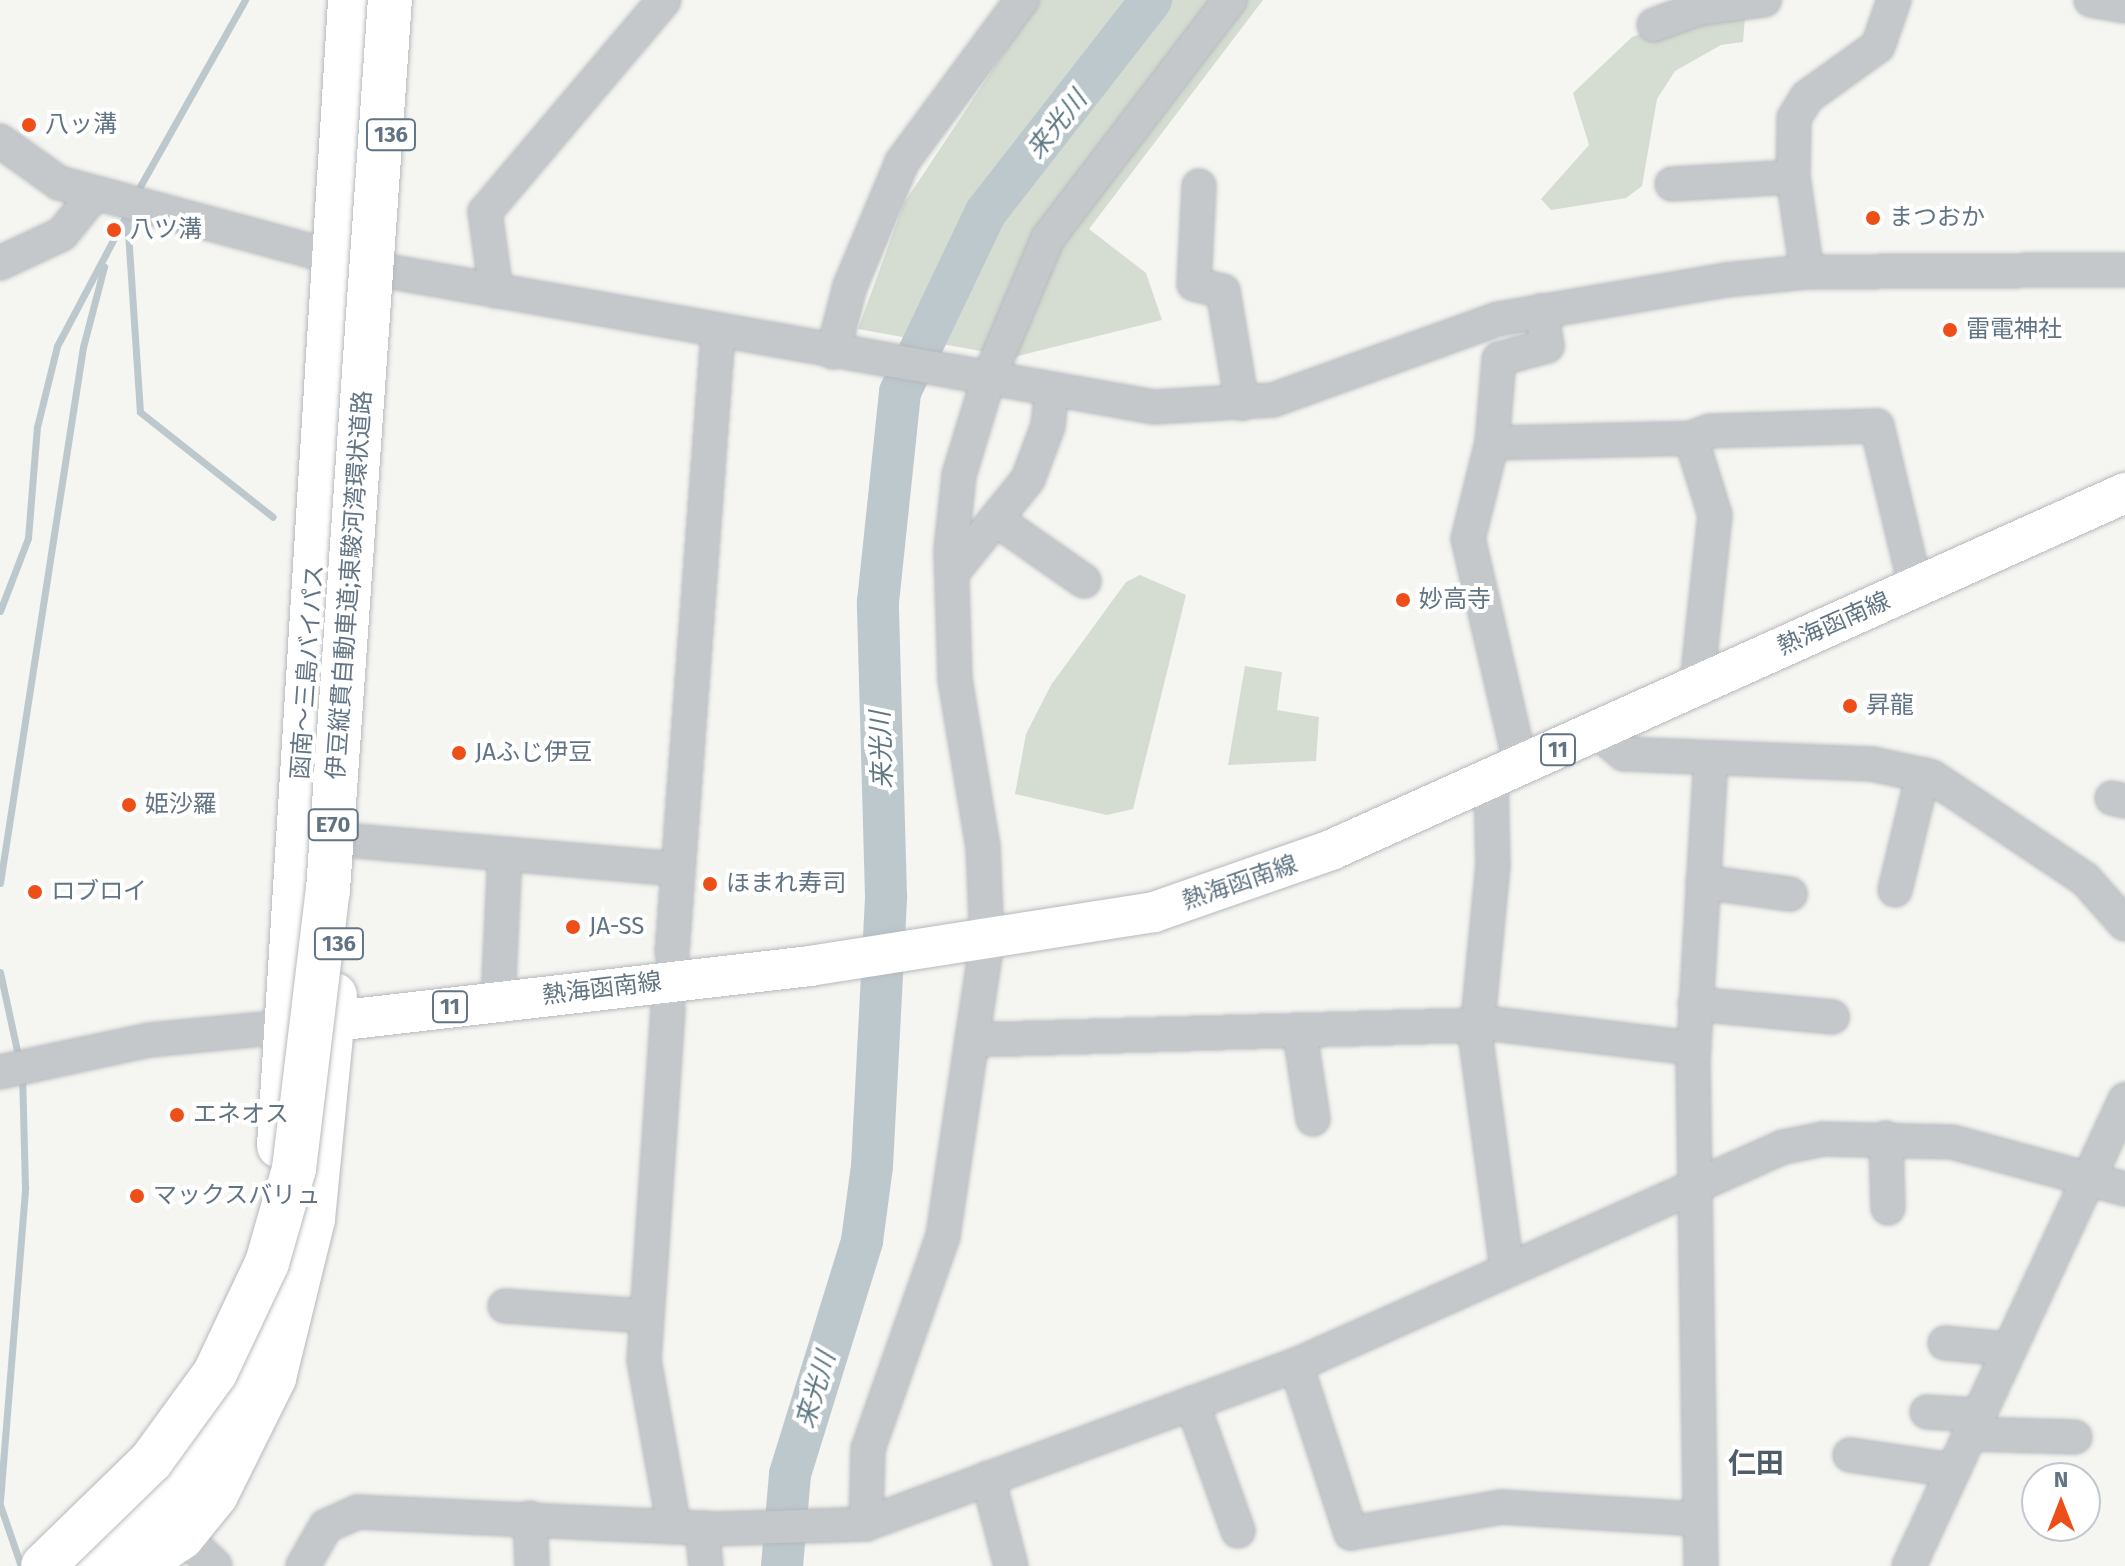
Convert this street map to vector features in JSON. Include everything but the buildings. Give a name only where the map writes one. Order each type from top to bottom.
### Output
[{"type":"highway","name":"函南～三島バイパス","points":[[139,1566],[170,1525],[206,1445],[258,1323],[272,1263],[350,0]]},
{"type":"highway","name":"伊豆縦貫自動車道;東駿河湾環状道路","points":[[43,1566],[151,1461],[215,1373],[267,1263],[294,1169],[328,890],[390,0]]},
{"type":"highway","name":"函南～三島バイパス","points":[[83,1566],[170,1525],[216,1495],[274,1378],[302,1286],[334,1022],[400,0]]},
{"type":"main road","name":"熱海函南線","points":[[285,1027],[810,966],[978,943],[1154,912],[1256,880],[1599,733],[1697,684],[2125,493]]},
{"type":"street","points":[[496,291],[485,212],[664,0]]},
{"type":"street","points":[[842,354],[850,286],[902,162],[1022,0]]},
{"type":"street","points":[[858,1526],[868,1449],[943,1236],[972,1040],[983,847],[955,679],[952,573],[959,475],[982,379],[1048,238],[1230,0]]},
{"type":"street","points":[[1654,25],[1698,9],[1764,0]]},
{"type":"street","points":[[1807,272],[1793,177],[1799,107],[1868,57],[1894,0]]},
{"type":"street","points":[[2091,0],[2125,6]]},
{"type":"street","points":[[0,141],[59,183],[158,215],[381,270],[718,334],[1154,407],[1273,400],[1541,310],[1807,272],[2125,270]]},
{"type":"street","points":[[1672,184],[1793,177]]},
{"type":"street","points":[[1199,186],[1194,284],[1223,291],[1242,403]]},
{"type":"street","points":[[0,263],[62,234],[105,197]]},
{"type":"street","points":[[1507,1268],[1477,1024],[1506,773],[1468,539],[1492,443],[1499,359],[1547,346],[1541,310]]},
{"type":"street","points":[[672,953],[718,334]]},
{"type":"street","points":[[952,573],[998,521],[1028,479],[1048,426],[1052,390]]},
{"type":"street","points":[[1492,443],[1691,438],[1710,431],[1877,426],[1916,588]]},
{"type":"street","points":[[1691,438],[1715,515],[1697,684]]},
{"type":"street","points":[[998,521],[1084,581]]},
{"type":"street","points":[[1599,733],[1624,754],[1711,760],[1872,764],[1923,774],[2085,879],[2125,924]]},
{"type":"street","points":[[1701,1566],[1695,1519],[1693,1048],[1711,760]]},
{"type":"street","points":[[1895,890],[1923,774]]},
{"type":"street","points":[[345,840],[678,869]]},
{"type":"street","points":[[498,1001],[505,854]]},
{"type":"street","points":[[1703,882],[1790,894]]},
{"type":"street","points":[[1695,1004],[1832,1017]]},
{"type":"street","points":[[668,1009],[644,1316],[647,1385],[669,1468],[697,1528],[706,1566]]},
{"type":"street","points":[[972,1040],[1300,1034],[1477,1024],[1693,1048]]},
{"type":"street","points":[[0,1072],[149,1040],[285,1027]]},
{"type":"street","points":[[1300,1034],[1313,1119]]},
{"type":"street","points":[[1909,1566],[2007,1349],[2124,1104]]},
{"type":"street","points":[[1886,1138],[1888,1208]]},
{"type":"street","points":[[303,1566],[326,1526],[358,1512],[697,1528],[858,1526],[1296,1365],[1695,1182],[1783,1147],[1886,1138],[1952,1142],[2125,1189]]},
{"type":"street","points":[[505,1306],[644,1316]]},
{"type":"street","points":[[1945,1343],[2007,1349]]},
{"type":"street","points":[[1296,1365],[1351,1533],[1501,1507],[1695,1519]]},
{"type":"street","points":[[1192,1403],[1238,1531]]},
{"type":"street","points":[[1927,1412],[1973,1424],[2075,1437]]},
{"type":"street","points":[[1850,1455],[1952,1470]]},
{"type":"street","points":[[988,1478],[1011,1566]]},
{"type":"street","points":[[530,1518],[532,1566]]},
{"type":"street","points":[[170,1525],[215,1566]]},
{"type":"shaded area","points":[[1039,0],[1263,0],[1089,229],[1146,273],[1162,320],[1014,357],[858,329],[904,203]]},
{"type":"shaded area","points":[[1745,17],[1743,42],[1721,45],[1675,71],[1657,99],[1642,186],[1626,198],[1551,210],[1541,199],[1589,145],[1573,93],[1632,37],[1684,18]]},
{"type":"shaded area","points":[[1140,575],[1186,595],[1133,809],[1107,815],[1015,794],[1026,734],[1051,685],[1126,582]]},
{"type":"shaded area","points":[[1245,666],[1282,672],[1277,710],[1319,717],[1316,761],[1228,765]]},
{"type":"waterway","points":[[134,197],[245,0]]},
{"type":"waterway","name":"来光川","points":[[782,1566],[790,1474],[862,1241],[872,1166],[886,896],[878,602],[900,392],[986,212],[1151,0]]},
{"type":"waterway","points":[[0,611],[28,538],[37,427],[57,346],[128,212]]},
{"type":"waterway","points":[[127,217],[140,412],[273,517]]},
{"type":"waterway","points":[[0,883],[83,347],[104,267]]},
{"type":"waterway","points":[[0,972],[19,1060]]},
{"type":"waterway","points":[[0,1501],[25,1187],[22,1076]]},
{"type":"waterway","points":[[0,1505],[21,1566]]},
{"type":"place","name":"八ッ溝","points":[[29,125]]},
{"type":"place","name":"まつおか","points":[[1873,218]]},
{"type":"place","name":"八ツ溝","points":[[114,230]]},
{"type":"place","name":"雷電神社","points":[[1950,330]]},
{"type":"place","name":"妙高寺","points":[[1403,600]]},
{"type":"place","name":"昇龍","points":[[1850,706]]},
{"type":"place","name":"JAふじ伊豆","points":[[459,753]]},
{"type":"place","name":"姫沙羅","points":[[129,805]]},
{"type":"place","name":"ほまれ寿司","points":[[710,884]]},
{"type":"place","name":"ロブロイ","points":[[35,892]]},
{"type":"place","name":"JA-SS","points":[[573,927]]},
{"type":"place","name":"エネオス","points":[[177,1115]]},
{"type":"place","name":"マックスバリュ","points":[[137,1196]]},
{"type":"district","name":"仁田","points":[[1756,1464]]}]
